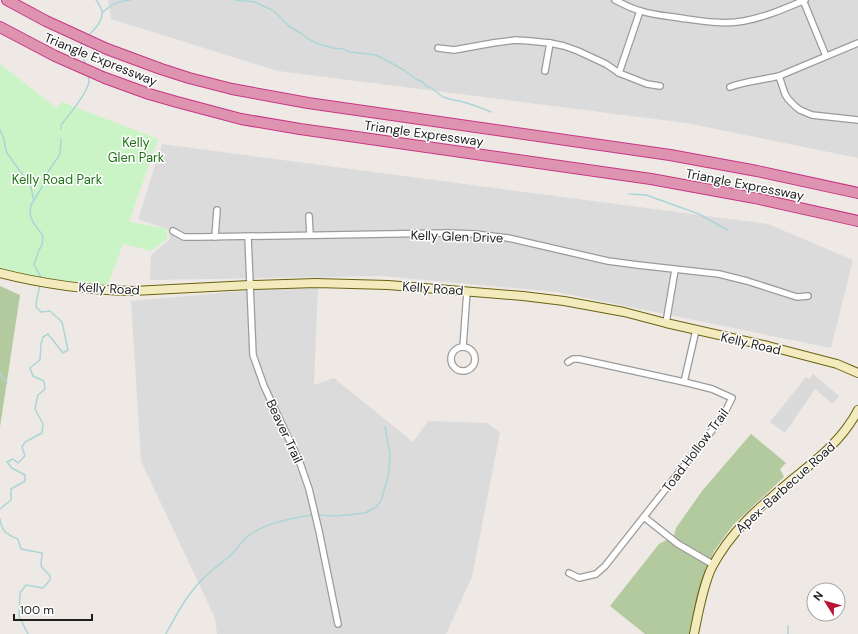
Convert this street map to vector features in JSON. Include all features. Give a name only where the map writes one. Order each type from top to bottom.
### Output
[{"type":"highway","name":"Triangle Expressway","points":[[7,0],[65,31],[107,49],[161,69],[239,91],[670,155],[757,171],[858,193]]},
{"type":"highway","name":"Triangle Expressway","points":[[0,27],[55,56],[105,78],[149,94],[241,119],[300,129],[651,179],[755,198],[858,221]]},
{"type":"street","points":[[615,0],[640,12],[712,22],[745,21],[760,17],[804,0],[826,56]]},
{"type":"street","points":[[619,73],[640,12]]},
{"type":"street","points":[[438,48],[454,50],[516,40],[530,40],[550,43],[578,51],[606,64],[619,73],[647,84],[660,86]]},
{"type":"street","points":[[545,71],[550,43]]},
{"type":"street","points":[[730,87],[742,83],[779,76],[858,43]]},
{"type":"street","points":[[779,76],[788,99],[800,110],[812,115],[858,120]]},
{"type":"street","points":[[215,237],[217,210]]},
{"type":"street","points":[[309,216],[310,235]]},
{"type":"street","name":"Kelly Glen Drive","points":[[173,232],[184,237],[448,233],[475,234],[508,238],[608,261],[638,266],[719,274],[798,297],[808,296]]},
{"type":"street","name":"Beaver Trail","points":[[248,237],[253,355],[264,386],[301,465],[310,493],[338,624]]},
{"type":"street","points":[[666,323],[675,270]]},
{"type":"street","name":"Kelly Road","points":[[0,273],[42,282],[99,290],[134,291],[316,283],[388,285],[523,296],[564,301],[624,312],[838,364],[858,372]]},
{"type":"street","points":[[463,347],[467,291]]},
{"type":"street","points":[[684,382],[696,330]]},
{"type":"street","points":[[463,347],[470,349],[475,356],[474,364],[468,370],[456,369],[451,359],[453,352],[463,347]]},
{"type":"street","name":"Toad Hollow Trail","points":[[568,362],[573,359],[580,359],[684,382],[712,390],[732,398],[717,424],[605,566],[596,574],[579,578],[569,573]]},
{"type":"street","name":"Apex-Barbecue Road","points":[[694,634],[703,593],[709,576],[728,540],[765,502],[828,450],[839,439],[858,410]]},
{"type":"street","points":[[644,517],[678,544],[714,565]]},
{"type":"shaded area","points":[[108,0],[858,0],[858,158],[686,123],[278,71],[111,19]]},
{"type":"shaded area","points":[[162,144],[768,224],[853,260],[831,348],[557,292],[381,276],[150,280],[151,255],[170,239],[169,230],[138,219]]},
{"type":"shaded area","points":[[318,284],[314,385],[334,378],[413,442],[428,421],[487,423],[500,432],[472,577],[446,634],[217,634],[215,618],[141,461],[131,301]]},
{"type":"shaded area","points":[[813,374],[839,396],[833,404],[815,389],[785,433],[770,422],[806,377],[809,379]]},
{"type":"green space","name":"Kelly Road Park","points":[[0,64],[57,108],[62,102],[158,139],[129,222],[167,229],[166,233],[168,238],[151,251],[123,244],[108,285],[72,288],[46,287],[27,282],[0,270]]},
{"type":"green space","points":[[0,286],[20,295],[0,427]]},
{"type":"green space","points":[[751,434],[786,463],[780,469],[784,477],[733,525],[714,551],[701,586],[690,634],[645,634],[610,606],[659,544],[674,536],[676,528],[702,491]]},
{"type":"waterway","points":[[88,36],[102,18],[102,11],[96,0]]},
{"type":"waterway","points":[[103,12],[115,4],[130,0]]},
{"type":"waterway","points":[[235,0],[255,2],[272,10],[289,26],[316,43],[350,52],[376,55],[404,70],[443,97],[460,101],[491,112]]},
{"type":"waterway","points":[[83,41],[80,50],[86,65]]},
{"type":"waterway","points":[[61,129],[61,125],[78,104],[85,92],[89,81],[88,75]]},
{"type":"waterway","points":[[0,130],[4,139],[7,153],[31,187],[34,200]]},
{"type":"waterway","points":[[41,277],[34,265],[42,245],[43,236],[33,222],[30,214],[31,205],[42,187],[46,175],[60,154],[61,139]]},
{"type":"waterway","points":[[629,194],[646,195],[699,214],[727,230]]},
{"type":"waterway","points":[[0,509],[11,500],[11,489],[25,481],[25,475],[12,468],[7,462],[13,459],[18,463],[25,456],[22,447],[25,442],[42,433],[43,424],[35,409],[38,395],[45,389],[44,381],[33,376],[30,368],[40,360],[43,337],[48,334],[63,353],[68,350],[62,322],[50,311],[41,312],[36,307],[40,285]]},
{"type":"waterway","points":[[0,374],[7,383]]},
{"type":"waterway","points":[[317,515],[337,516],[365,513],[376,507],[381,501],[389,473],[390,454],[385,427]]},
{"type":"waterway","points":[[166,634],[176,615],[197,585],[231,555],[253,532],[288,519],[313,515]]},
{"type":"waterway","points":[[0,519],[3,530],[18,539],[21,549],[42,553],[41,566],[50,576],[50,580],[43,588],[26,585],[20,593],[19,616],[28,634]]},
{"type":"waterway","points":[[788,626],[788,634]]},
{"type":"park label","name":"Kelly Glen Park","points":[[136,150]]}]
